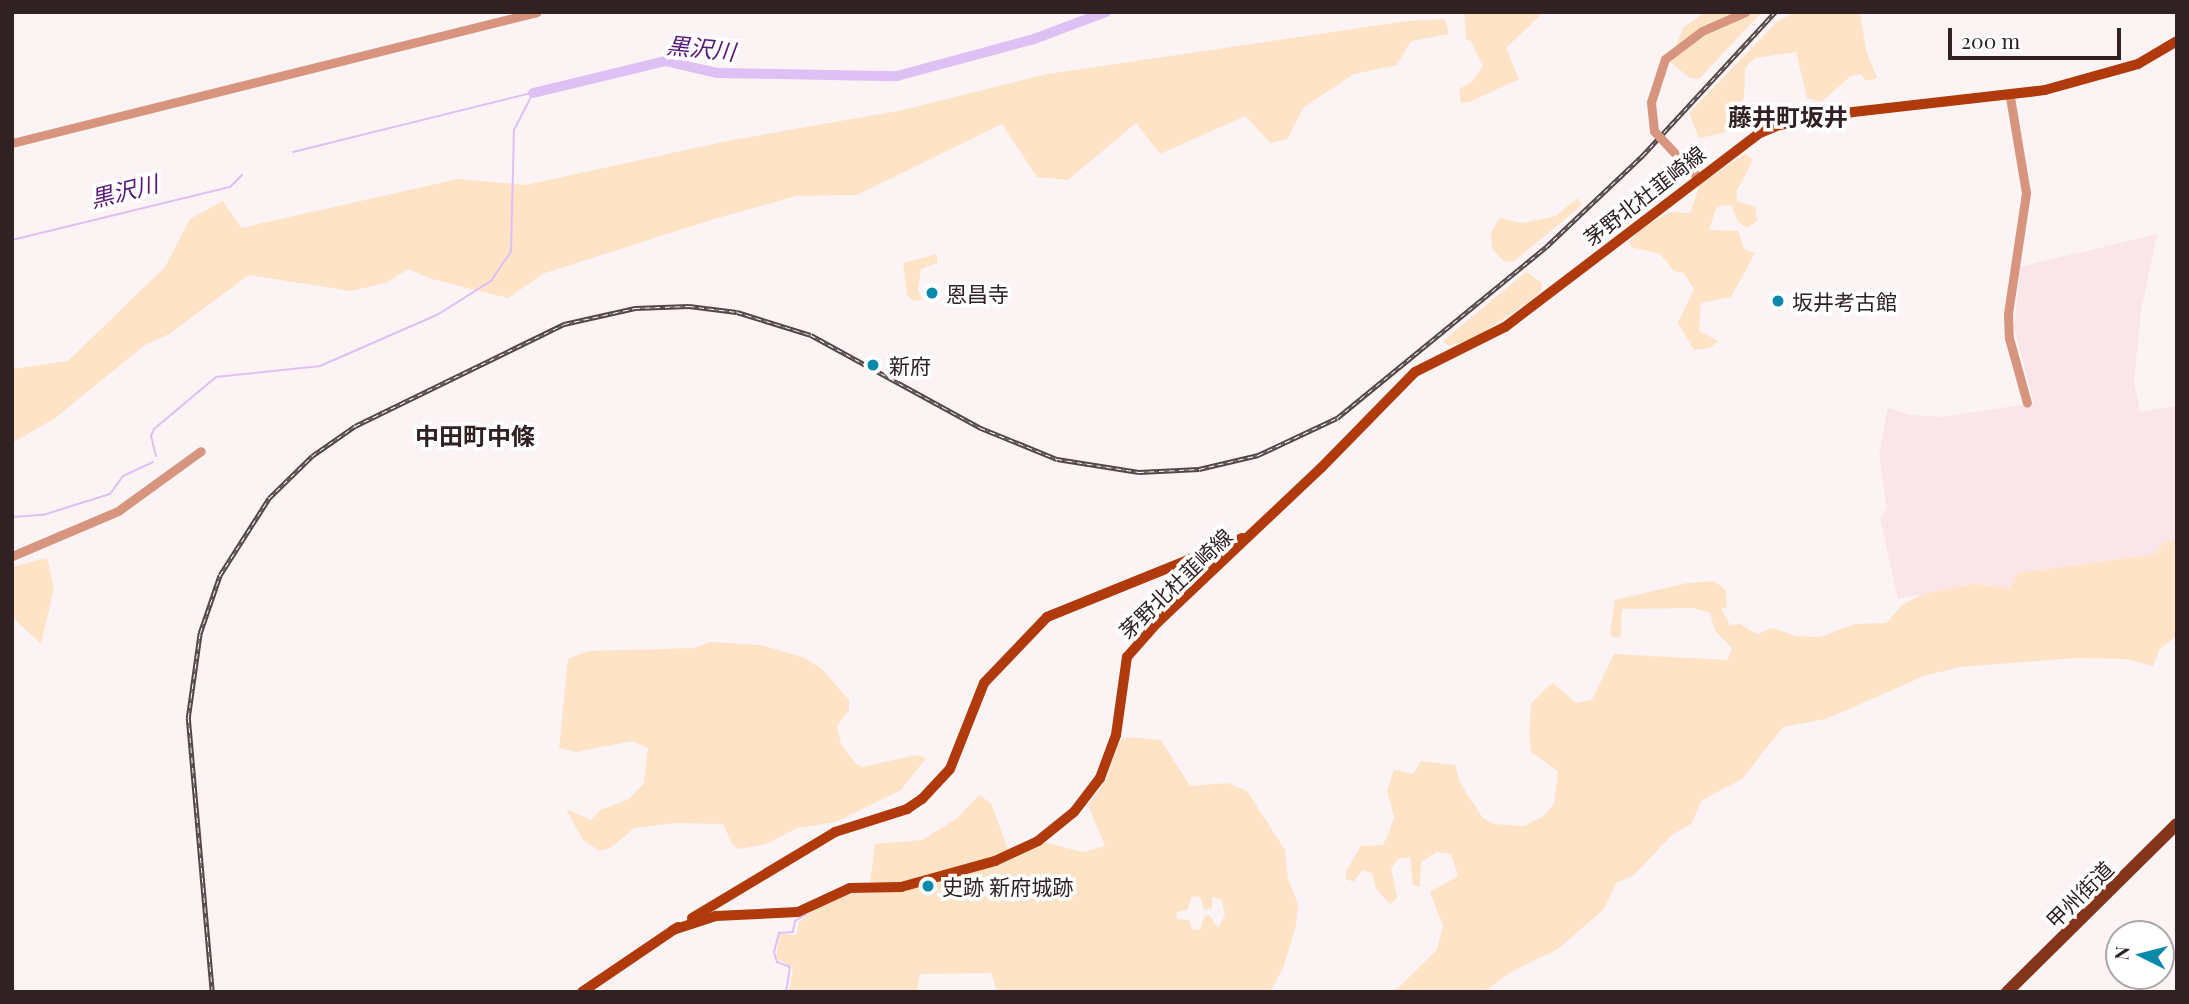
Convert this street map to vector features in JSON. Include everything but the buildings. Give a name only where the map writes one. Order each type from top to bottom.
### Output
[{"type":"highway","name":"甲州街道","points":[[2007,992],[2177,824]]},
{"type":"main road","name":"茅野北杜韮崎線","points":[[673,930],[716,916],[797,912],[850,888],[901,887],[995,861],[1038,841],[1084,801],[1107,763],[1130,651],[1255,532],[1415,372],[1505,327],[1698,177],[1758,134],[1779,125],[1867,110],[2010,97],[2096,78],[2138,64],[2177,41]]},
{"type":"main road","name":"茅野北杜韮崎線","points":[[582,992],[673,930],[835,832],[907,810],[922,799],[950,769],[984,683],[1048,617],[1255,532]]},
{"type":"street","points":[[12,143],[537,12]]},
{"type":"street","points":[[1698,177],[1654,131],[1651,102],[1665,59],[1702,31],[1745,12]]},
{"type":"street","points":[[2010,97],[2026,193],[2008,314],[2009,338],[2027,403]]},
{"type":"street","points":[[12,555],[118,511],[201,451]]},
{"type":"shaded area","points":[[1464,12],[1544,12],[1506,48],[1519,79],[1467,103],[1461,102],[1459,89],[1473,81],[1483,66],[1471,41],[1466,39]]},
{"type":"shaded area","points":[[1705,12],[1761,13],[1699,79],[1690,78],[1670,62],[1683,28]]},
{"type":"shaded area","points":[[1796,12],[1860,12],[1866,50],[1877,78],[1866,81],[1861,74],[1851,76],[1821,102],[1807,98],[1796,52],[1755,58],[1745,68],[1744,97],[1724,133],[1699,138],[1689,113],[1778,21]]},
{"type":"shaded area","points":[[1445,19],[1449,34],[1411,41],[1397,65],[1354,74],[1304,107],[1287,139],[1271,143],[1245,116],[1160,154],[1136,123],[1068,180],[1037,177],[1002,124],[857,195],[796,196],[714,219],[545,273],[508,298],[432,279],[408,269],[386,283],[350,291],[249,275],[169,334],[145,345],[55,418],[12,443],[12,369],[68,361],[165,267],[190,219],[223,201],[241,228],[458,179],[526,185],[727,141],[903,110],[1047,74],[1407,21]]},
{"type":"shaded area","points":[[1745,154],[1753,160],[1736,192],[1737,201],[1755,207],[1757,221],[1747,228],[1738,222],[1732,206],[1723,205],[1716,208],[1709,230],[1738,231],[1744,249],[1755,253],[1731,297],[1701,303],[1699,331],[1718,341],[1710,348],[1694,350],[1678,323],[1694,289],[1684,273],[1674,271],[1660,254],[1631,247],[1631,240],[1642,227],[1670,212],[1690,213],[1700,184]]},
{"type":"shaded area","points":[[1577,198],[1582,205],[1513,262],[1504,261],[1492,249],[1491,232],[1500,218],[1523,223],[1556,216]]},
{"type":"shaded area","points":[[2157,234],[2141,311],[2134,382],[2140,412],[2177,406],[2177,540],[2162,543],[2155,554],[2073,565],[2010,588],[1972,584],[1898,599],[1880,518],[1887,508],[1879,455],[1888,408],[1910,415],[1942,417],[2034,403],[2014,328],[2020,267]]},
{"type":"shaded area","points":[[937,254],[937,263],[921,269],[918,290],[922,300],[914,301],[907,295],[903,263]]},
{"type":"shaded area","points":[[1526,272],[1542,283],[1542,290],[1527,303],[1473,339],[1449,346],[1443,341]]},
{"type":"shaded area","points":[[2177,540],[2177,635],[2160,649],[2153,666],[2126,659],[2078,658],[1960,667],[1924,676],[1826,719],[1783,727],[1742,779],[1702,800],[1691,824],[1673,834],[1633,876],[1616,883],[1604,909],[1558,949],[1513,971],[1484,992],[1388,992],[1398,988],[1437,950],[1443,926],[1430,892],[1458,876],[1451,854],[1437,852],[1421,862],[1420,887],[1413,885],[1410,857],[1398,859],[1391,868],[1397,898],[1390,904],[1376,889],[1372,873],[1362,870],[1354,882],[1346,879],[1346,871],[1361,846],[1383,845],[1388,835],[1394,817],[1387,791],[1394,770],[1413,774],[1421,761],[1455,765],[1460,783],[1483,818],[1494,824],[1524,826],[1542,817],[1554,804],[1558,771],[1531,752],[1529,736],[1531,704],[1544,690],[1553,683],[1576,703],[1592,700],[1614,654],[1727,660],[1732,648],[1715,631],[1710,613],[1693,608],[1622,609],[1621,637],[1614,638],[1610,634],[1615,600],[1687,583],[1714,581],[1726,590],[1727,607],[1721,608],[1730,625],[1740,624],[1757,634],[1773,628],[1795,636],[1820,637],[1855,624],[1886,623],[1902,605],[1923,594],[1972,584],[2010,588],[2018,573],[2155,554],[2162,543]]},
{"type":"shaded area","points":[[47,558],[54,588],[41,644],[12,617],[12,567]]},
{"type":"shaded area","points":[[711,642],[761,645],[805,658],[824,671],[849,700],[849,710],[837,726],[841,744],[856,764],[862,767],[917,755],[926,758],[901,790],[836,822],[797,828],[766,844],[740,849],[732,844],[723,824],[676,823],[634,828],[612,847],[600,851],[583,840],[566,809],[591,820],[600,810],[629,799],[644,783],[648,748],[632,741],[576,752],[559,748],[568,659],[588,651],[694,648]]},
{"type":"shaded area","points":[[1127,737],[1161,740],[1190,786],[1228,783],[1247,791],[1285,850],[1288,879],[1298,904],[1296,925],[1284,966],[1270,992],[997,992],[991,973],[920,974],[917,992],[789,992],[793,967],[776,959],[780,934],[796,935],[799,922],[810,912],[844,894],[895,891],[1043,842],[1083,852],[1105,846],[1088,805],[1106,780],[1119,741]],"holes":[[[1192,896],[1200,897],[1204,910],[1212,908],[1212,897],[1222,900],[1225,915],[1218,928],[1209,915],[1204,916],[1200,930],[1192,929],[1189,920],[1177,919],[1176,912],[1187,910]]]},
{"type":"shaded area","points":[[979,795],[991,803],[1009,852],[899,884],[870,882],[875,844],[922,840],[956,819]]},
{"type":"waterway","name":"黒沢川","points":[[533,93],[665,61],[717,73],[897,76],[1034,39],[1106,12]]},
{"type":"waterway","name":"黒沢川","points":[[293,152],[532,93]]},
{"type":"waterway","points":[[156,456],[151,436],[154,429],[216,377],[320,366],[437,315],[491,281],[511,251],[514,130],[533,93]]},
{"type":"waterway","name":"黒沢川","points":[[12,240],[230,187],[242,175]]},
{"type":"waterway","points":[[12,517],[43,515],[110,494],[123,476],[153,462]]},
{"type":"waterway","points":[[786,992],[790,967],[777,962],[774,952],[779,933],[793,932],[795,921],[806,914]]},
{"type":"railway","points":[[212,992],[188,718],[200,633],[220,575],[269,498],[312,456],[355,426],[564,324],[635,308],[689,306],[737,312],[811,335],[981,428],[1057,459],[1139,472],[1199,469],[1258,455],[1337,418],[1546,247],[1643,155],[1775,12]]},
{"type":"place","name":"恩昌寺","points":[[932,293]]},
{"type":"place","name":"坂井考古館","points":[[1778,301]]},
{"type":"place","name":"新府","points":[[873,365]]},
{"type":"place","name":"史跡 新府城跡","points":[[928,886]]},
{"type":"district","name":"藤井町坂井","points":[[1788,117]]},
{"type":"district","name":"中田町中條","points":[[475,436]]}]
